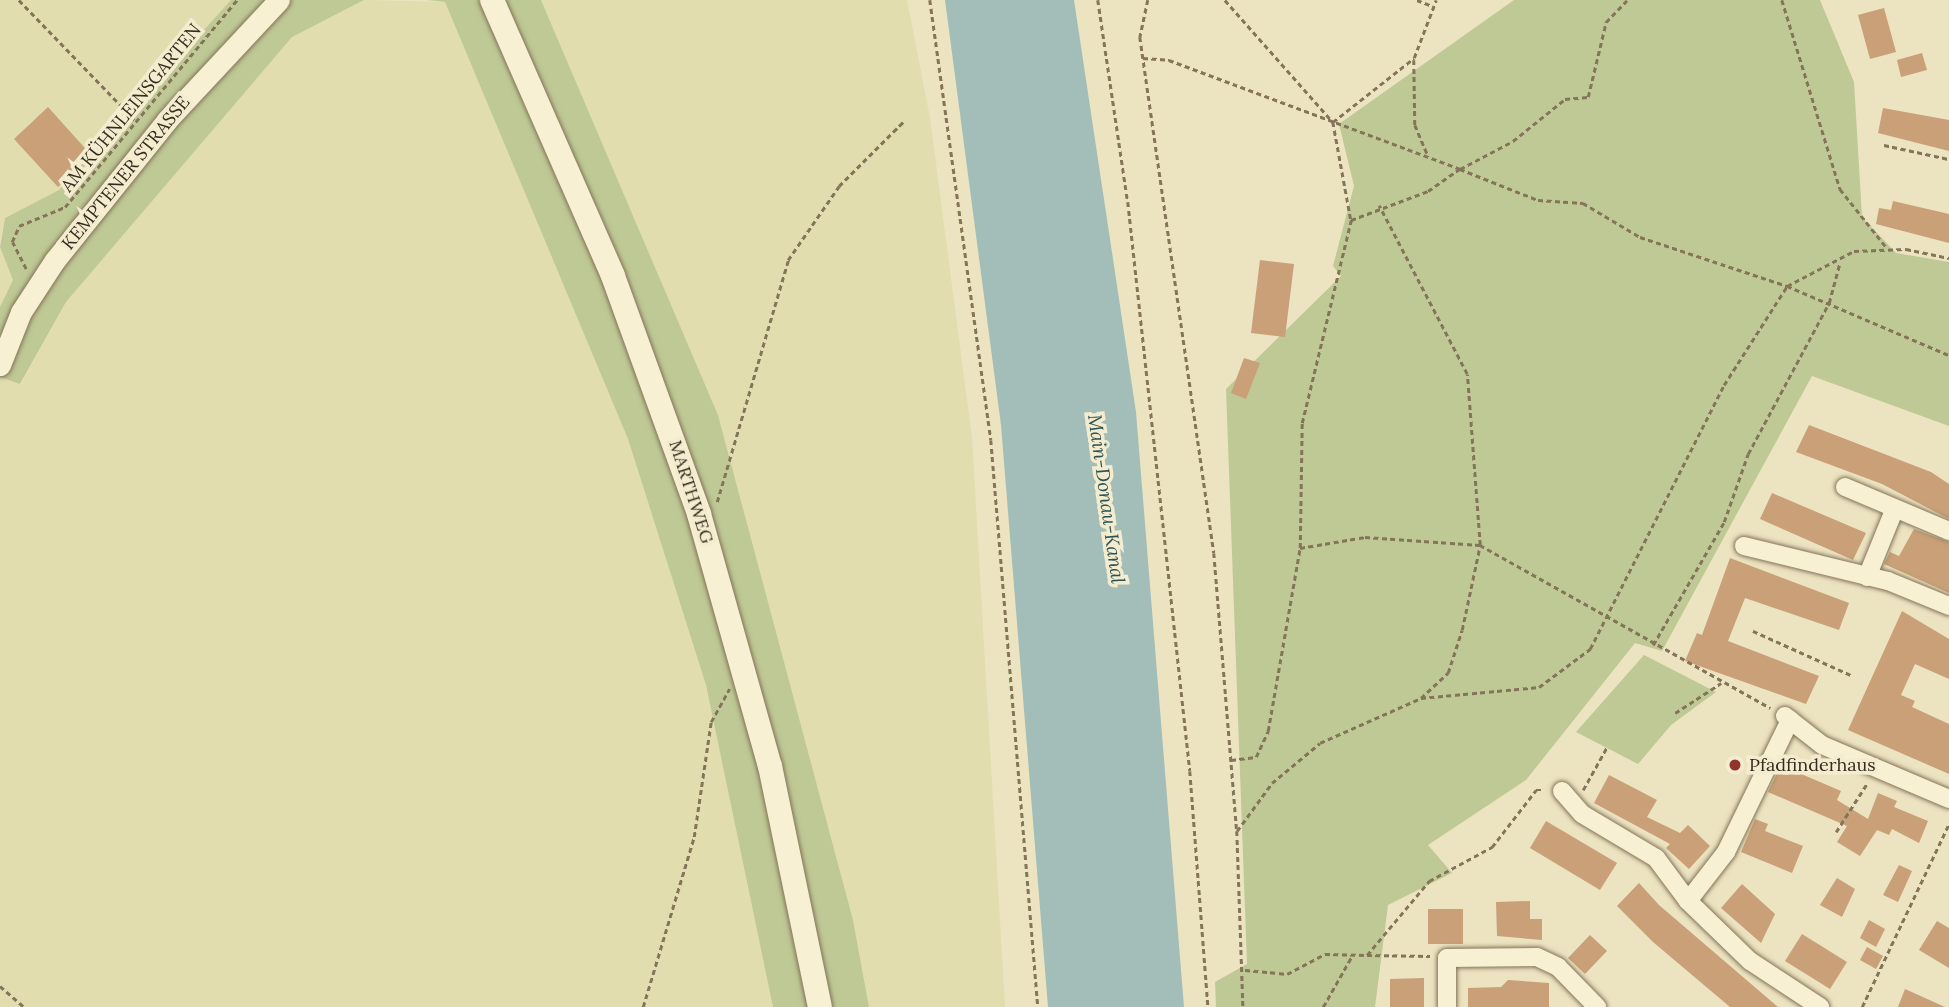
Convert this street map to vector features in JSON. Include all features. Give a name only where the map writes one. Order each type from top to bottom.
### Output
[{"type":"main road","name":"MARTHWEG","points":[[492,0],[638,338],[747,676],[820,1007]]},
{"type":"street","name":"KEMPTENER STRASSE","points":[[0,365],[38,284],[161,127],[279,0]]},
{"type":"street","points":[[1845,487],[1949,531]]},
{"type":"street","points":[[1867,577],[1895,508]]},
{"type":"street","points":[[1744,545],[1867,577],[1949,606]]},
{"type":"street","points":[[1688,901],[1726,852],[1787,718],[1822,745],[1875,771],[1949,799]]},
{"type":"street","points":[[1562,791],[1573,807],[1656,858],[1688,901],[1750,961],[1820,1007]]},
{"type":"street","points":[[1447,1007],[1447,958],[1537,957],[1558,967],[1597,1007]]},
{"type":"path","points":[[19,0],[135,120]]},
{"type":"path","name":"AM KÜHNLEINSGARTEN","points":[[38,284],[12,242],[19,226],[65,207],[237,0]]},
{"type":"path","points":[[930,0],[991,440],[1038,1007]]},
{"type":"path","points":[[1098,0],[1130,216],[1208,1007]]},
{"type":"path","points":[[1148,0],[1143,58],[1214,553],[1237,831],[1244,970],[1243,1007]]},
{"type":"path","points":[[1225,0],[1333,122],[1350,220],[1302,423],[1300,548],[1268,731],[1256,757],[1231,760]]},
{"type":"path","points":[[1417,0],[1433,6]]},
{"type":"path","points":[[1428,155],[1415,125],[1414,58],[1436,0]]},
{"type":"path","points":[[1350,220],[1379,206],[1428,191],[1460,169],[1513,141],[1565,99],[1588,97],[1606,22],[1627,0]]},
{"type":"path","points":[[1782,0],[1840,189],[1887,248]]},
{"type":"path","points":[[1143,58],[1169,60],[1428,155],[1538,200],[1583,202],[1640,237],[1787,286],[1949,355]]},
{"type":"path","points":[[1333,122],[1414,58]]},
{"type":"path","points":[[723,492],[750,376],[788,260],[839,186],[904,121]]},
{"type":"path","points":[[1884,145],[1949,159]]},
{"type":"path","points":[[1379,206],[1467,374],[1480,545],[1448,673],[1421,698]]},
{"type":"path","points":[[1237,831],[1272,783],[1320,743],[1421,698],[1539,687],[1590,649],[1724,385],[1787,286],[1840,262],[1854,251],[1887,248],[1949,258]]},
{"type":"path","points":[[1653,645],[1724,522],[1748,454],[1829,303],[1840,262]]},
{"type":"path","points":[[1300,548],[1365,537],[1480,545],[1607,620],[1787,718]]},
{"type":"path","points":[[1753,631],[1851,674]]},
{"type":"path","points":[[643,1007],[694,837],[711,722],[720,696],[747,676]]},
{"type":"path","points":[[1675,713],[1721,683]]},
{"type":"path","points":[[1573,807],[1607,747]]},
{"type":"path","points":[[1836,832],[1875,771]]},
{"type":"path","points":[[1367,956],[1429,881],[1509,833],[1536,790],[1562,791]]},
{"type":"path","points":[[1863,1007],[1949,824]]},
{"type":"path","points":[[1244,970],[1287,974],[1325,954],[1447,958]]},
{"type":"path","points":[[1323,1007],[1352,956]]},
{"type":"path","points":[[0,986],[23,1007]]},
{"type":"shaded area","points":[[0,0],[231,0],[59,190],[5,218],[0,240]]},
{"type":"shaded area","points":[[364,0],[445,2],[628,439],[706,685],[773,1007],[0,1007],[0,377],[21,384],[66,302],[292,36]]},
{"type":"shaded area","points":[[541,0],[907,0],[930,118],[972,438],[1005,1007],[869,1007],[853,920],[718,415]]},
{"type":"shaded area","points":[[0,247],[14,280],[0,307]]},
{"type":"green space","points":[[231,0],[364,0],[292,37],[66,302],[20,384],[0,377],[0,307],[13,280],[0,247],[5,218],[59,190]]},
{"type":"green space","points":[[427,0],[541,0],[718,415],[853,920],[869,1007],[773,1007],[706,685],[628,439],[445,2]]},
{"type":"green space","points":[[1514,0],[1820,0],[1854,82],[1862,217],[1896,253],[1949,262],[1949,426],[1812,376],[1662,651],[1635,643],[1526,780],[1428,845],[1452,873],[1388,905],[1375,1007],[1216,1007],[1215,982],[1247,964],[1226,389],[1341,276],[1333,266],[1354,186],[1339,124]]},
{"type":"green space","points":[[1644,655],[1716,692],[1671,725],[1638,764],[1576,732]]},
{"type":"water","name":"Main-Donau-Kanal","points":[[945,0],[1074,0],[1136,412],[1184,1007],[1048,1007],[1001,425]]},
{"type":"building","points":[[1884,8],[1896,52],[1870,59],[1858,15]]},
{"type":"building","points":[[1922,53],[1927,70],[1901,77],[1897,60]]},
{"type":"building","points":[[48,107],[92,156],[58,187],[14,139]]},
{"type":"building","points":[[1883,108],[1949,120],[1949,151],[1878,133]]},
{"type":"building","points":[[1893,201],[1949,214],[1949,243],[1876,224],[1879,208],[1891,210]]},
{"type":"building","points":[[1260,260],[1294,264],[1285,337],[1251,333]]},
{"type":"building","points":[[1244,358],[1260,363],[1246,399],[1231,393]]},
{"type":"building","points":[[1809,425],[1931,472],[1949,484],[1949,519],[1882,484],[1796,452]]},
{"type":"building","points":[[1772,493],[1866,533],[1853,560],[1760,519]]},
{"type":"building","points":[[1914,529],[1949,542],[1949,593],[1884,564],[1890,552],[1899,556]]},
{"type":"building","points":[[1730,558],[1849,603],[1839,630],[1745,598],[1728,641],[1819,676],[1806,704],[1685,661],[1697,633],[1702,635]]},
{"type":"building","points":[[1902,611],[1949,639],[1949,679],[1915,664],[1901,695],[1915,701],[1912,707],[1949,724],[1949,774],[1848,730]]},
{"type":"building","points":[[1784,759],[1794,764],[1792,770],[1841,791],[1837,800],[1868,819],[1878,793],[1897,801],[1894,807],[1928,821],[1919,843],[1892,829],[1889,835],[1877,830],[1860,856],[1837,842],[1847,826],[1768,792]]},
{"type":"building","points":[[1609,775],[1657,800],[1647,817],[1680,833],[1688,825],[1710,846],[1689,869],[1666,848],[1670,844],[1594,803]]},
{"type":"building","points":[[1755,819],[1768,824],[1765,831],[1803,846],[1792,873],[1741,852]]},
{"type":"building","points":[[1546,821],[1617,863],[1600,890],[1530,848]]},
{"type":"building","points":[[1899,865],[1912,871],[1898,902],[1883,895]]},
{"type":"building","points":[[1837,878],[1855,889],[1842,917],[1820,905]]},
{"type":"building","points":[[1639,883],[1659,905],[1778,1007],[1730,1007],[1653,942],[1617,906]]},
{"type":"building","points":[[1742,884],[1775,914],[1761,943],[1721,908]]},
{"type":"building","points":[[1530,901],[1530,919],[1542,919],[1542,940],[1497,936],[1496,902]]},
{"type":"building","points":[[1428,909],[1463,909],[1463,944],[1428,944]]},
{"type":"building","points":[[1869,920],[1885,929],[1876,947],[1860,938]]},
{"type":"building","points":[[1937,921],[1949,928],[1949,968],[1919,950]]},
{"type":"building","points":[[1802,934],[1847,962],[1830,989],[1785,961]]},
{"type":"building","points":[[1590,935],[1607,951],[1585,974],[1568,958]]},
{"type":"building","points":[[1867,947],[1883,956],[1876,969],[1860,960]]},
{"type":"building","points":[[1424,978],[1424,1007],[1390,1007],[1390,979]]},
{"type":"building","points":[[1508,980],[1549,983],[1549,1007],[1468,1007],[1468,988],[1501,987]]},
{"type":"building","points":[[1905,989],[1945,1007],[1898,1007]]},
{"type":"place","name":"Pfadfinderhaus","points":[[1735,765]]}]
